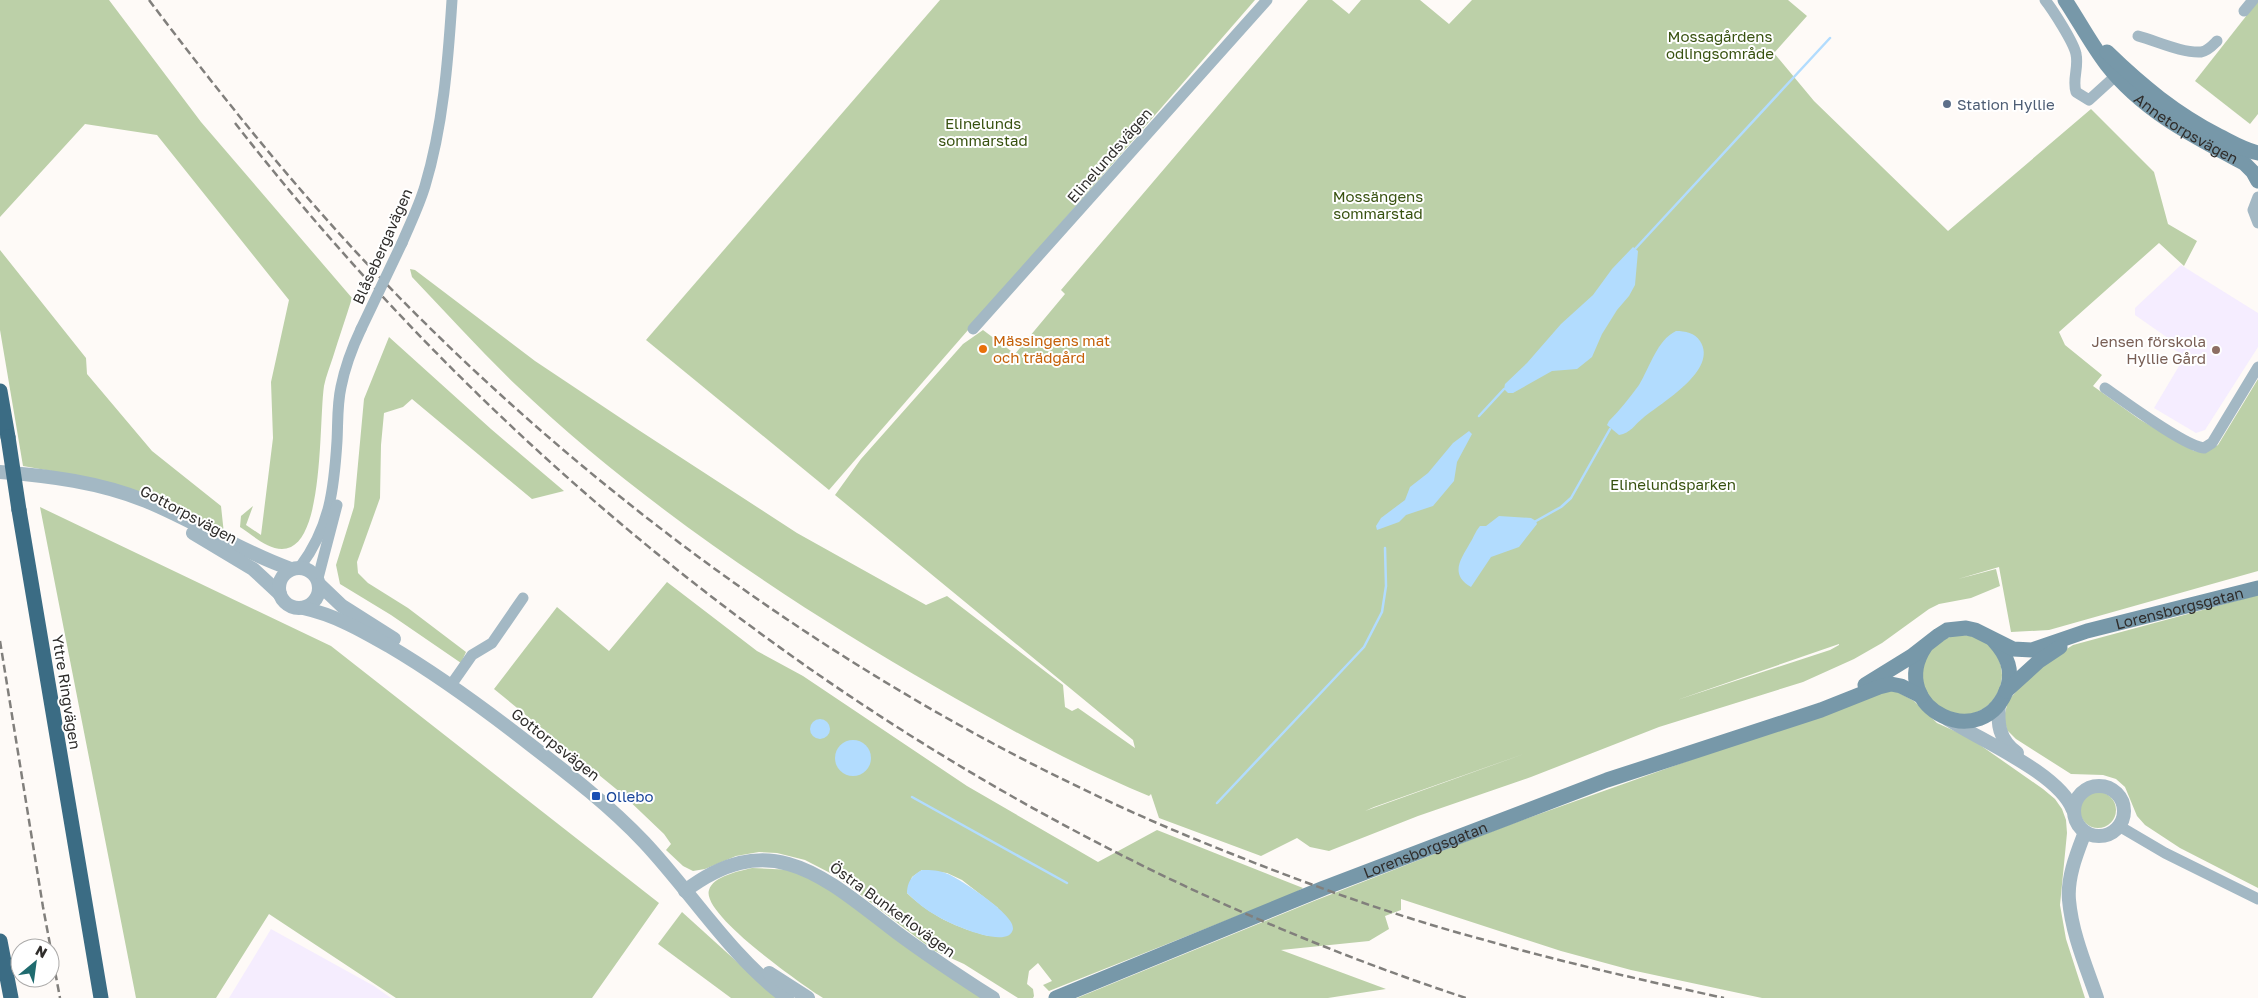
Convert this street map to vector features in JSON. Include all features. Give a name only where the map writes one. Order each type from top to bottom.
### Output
[{"type":"highway","name":"Yttre Ringvägen","points":[[0,391],[67,803],[101,998]]},
{"type":"highway","points":[[0,942],[11,998]]},
{"type":"main road","name":"Annetorpsvägen","points":[[2068,4],[2090,42],[2162,118],[2244,163],[2258,175]]},
{"type":"main road","name":"Annetorpsvägen","points":[[2120,72],[2145,88],[2187,120],[2232,143],[2258,153]]},
{"type":"main road","name":"Lorensborgsgatan","points":[[1798,716],[1825,705],[1878,678],[1927,645],[1938,635],[1957,628],[1976,630],[2013,649],[2032,650],[2069,636],[2258,588]]},
{"type":"main road","name":"Lorensborgsgatan","points":[[1056,998],[1307,895],[1463,834],[1607,780],[1840,702],[1879,686],[1891,684],[1901,686],[1921,696],[1936,713],[1945,718],[1955,721],[1974,720],[1988,714],[2003,697],[2052,652],[2103,628]]},
{"type":"main road","points":[[1993,640],[2005,655],[2010,673],[2003,697]]},
{"type":"main road","points":[[1921,696],[1916,684],[1916,670],[1921,654],[1927,645]]},
{"type":"street","name":"Blåsebergavägen","points":[[296,568],[316,543],[329,511],[332,499],[340,388],[350,353],[402,243],[425,186],[445,88],[452,0]]},
{"type":"street","name":"Elinelundsvägen","points":[[973,330],[1267,0]]},
{"type":"street","points":[[2045,0],[2072,42],[2076,53],[2074,80],[2076,92],[2089,100],[2120,72]]},
{"type":"street","points":[[2244,11],[2253,0]]},
{"type":"street","points":[[2138,36],[2202,52],[2217,41]]},
{"type":"street","points":[[2258,197],[2253,210],[2258,223]]},
{"type":"street","points":[[2106,388],[2183,439],[2204,448],[2212,443],[2258,368]]},
{"type":"street","name":"Blåsebergavägen","points":[[319,582],[337,506],[340,472],[337,441]]},
{"type":"street","name":"Gottorpsvägen","points":[[0,472],[73,481],[110,488],[145,500],[271,562],[307,569],[342,606],[395,640],[417,656],[431,670]]},
{"type":"street","name":"Gottorpsvägen","points":[[73,481],[143,506],[166,518],[253,569],[280,594],[289,606],[320,612],[340,620],[431,670],[596,796],[646,843],[714,925],[757,972],[787,998]]},
{"type":"street","points":[[280,594],[281,580],[296,568]]},
{"type":"street","points":[[303,608],[316,600],[319,582]]},
{"type":"street","points":[[451,685],[472,655],[492,643],[523,598]]},
{"type":"street","points":[[1945,718],[1995,746],[2065,795],[2078,825],[2085,832],[2100,836],[2111,833],[2123,818],[2123,806],[2117,794],[2105,786],[2085,790],[2071,788],[2014,751],[2006,743],[1998,728],[2003,697]]},
{"type":"street","points":[[2073,810],[2077,798],[2085,790]]},
{"type":"street","points":[[2118,826],[2165,853],[2258,900]]},
{"type":"street","points":[[2085,832],[2074,863],[2069,899],[2076,937],[2096,998]]},
{"type":"street","name":"Östra Bunkeflovägen","points":[[685,891],[719,870],[740,863],[765,860],[794,865],[817,874],[845,892],[910,943],[993,998]]},
{"type":"street","name":"Gottorpsvägen","points":[[714,925],[768,971],[808,998]]},
{"type":"shaded area","name":"Jensen förskola Hyllie Gård","points":[[2181,265],[2258,313],[2258,347],[2205,430],[2196,433],[2154,408],[2185,356],[2172,348],[2175,343],[2135,315],[2135,308]]},
{"type":"shaded area","points":[[271,929],[374,986],[391,998],[229,998]]},
{"type":"green space","points":[[0,0],[109,0],[201,122],[352,298],[324,386],[315,498],[302,537],[291,547],[277,549],[271,547],[240,527],[241,516],[253,506],[246,525],[261,535],[273,438],[271,382],[289,300],[157,135],[85,124],[0,217]]},
{"type":"green space","name":"Elinelunds sommarstad","points":[[940,0],[1255,0],[829,490],[646,340]]},
{"type":"green space","points":[[1308,0],[1332,0],[1349,14],[1361,0],[1420,0],[1449,24],[1472,0],[1788,0],[1807,16],[1774,53],[1814,101],[1948,231],[2091,109],[2154,172],[2168,224],[2197,241],[2184,266],[2159,243],[2059,332],[2065,345],[2102,375],[2093,386],[2139,419],[2194,451],[2205,452],[2218,445],[2258,379],[2258,571],[2049,630],[2011,632],[1999,567],[1958,579],[1996,569],[2000,586],[1971,598],[1939,604],[1929,609],[1882,643],[1854,659],[1803,682],[1659,727],[1531,777],[1418,816],[1329,851],[1310,847],[1297,838],[1261,856],[1159,818],[1151,794],[1149,796],[1066,758],[960,701],[824,620],[716,548],[612,469],[563,428],[476,345],[412,277],[410,269],[415,270],[535,361],[797,533],[926,605],[947,596],[1063,685],[1065,707],[1072,711],[1078,708],[1135,748],[1133,740],[835,495],[861,459],[963,344],[983,330],[1015,354],[1065,294],[1061,290]],"holes":[[[1839,644],[1830,650],[1677,700]],[[1535,750],[1365,811],[1374,807]]]},
{"type":"green space","points":[[2258,1],[2258,114],[2250,124],[2195,81]]},
{"type":"green space","points":[[0,250],[86,358],[87,374],[152,451],[221,506],[224,534],[74,475],[23,466],[0,330]]},
{"type":"green space","points":[[389,337],[491,429],[564,491],[532,499],[412,399],[403,407],[384,413],[380,498],[357,562],[358,573],[368,583],[408,608],[466,652],[461,663],[391,615],[340,584],[336,565],[354,507],[364,399]]},
{"type":"green space","points":[[40,507],[331,646],[659,903],[592,998],[396,998],[269,914],[216,998],[136,998]]},
{"type":"green space","points":[[667,582],[757,651],[803,676],[967,786],[1098,862],[1157,830],[1303,888],[1293,894],[1049,991],[1043,985],[1052,981],[1038,963],[1029,971],[1027,984],[1033,989],[1033,998],[1018,998],[964,964],[933,950],[836,876],[805,860],[777,853],[759,852],[736,856],[705,869],[693,871],[683,866],[666,850],[671,844],[664,834],[621,793],[494,689],[557,607],[609,651]],"holes":[[[922,870],[947,873],[962,880],[998,908],[989,936],[966,929],[935,915],[907,893],[912,877]]]},
{"type":"green space","points":[[2258,595],[2258,888],[2180,848],[2145,825],[2137,816],[2125,787],[2116,779],[2103,775],[2071,774],[2016,739],[2007,730],[2004,717],[2008,701],[2019,688],[2044,663],[2073,645]]},
{"type":"green space","points":[[1962,635],[1977,638],[1990,647],[1999,660],[2002,675],[1999,690],[1990,703],[1977,712],[1962,715],[1947,712],[1934,703],[1925,690],[1922,675],[1925,660],[1934,647],[1947,638]]},
{"type":"green space","points":[[1894,690],[1914,701],[1937,723],[1970,738],[2043,789],[2055,799],[2062,809],[2066,820],[2067,833],[2060,905],[2066,939],[2085,998],[1762,998],[1631,970],[1561,951],[1401,899],[1401,910],[1385,916],[1389,929],[1369,941],[1281,950],[1386,989],[1328,998],[1077,998],[1314,901],[1506,826],[1872,695]]},
{"type":"green space","points":[[2098,792],[2105,793],[2111,797],[2115,803],[2115,817],[2111,823],[2105,827],[2098,828],[2091,827],[2085,823],[2081,817],[2080,810],[2081,803],[2085,797],[2091,793]]},
{"type":"green space","points":[[752,868],[793,870],[818,881],[982,998],[823,998],[774,963],[735,931],[720,915],[711,901],[709,890],[716,881],[728,875]]},
{"type":"green space","points":[[682,912],[777,998],[731,998],[658,944]]},
{"type":"water","points":[[1633,247],[1638,251],[1635,285],[1602,334],[1592,357],[1577,369],[1552,371],[1513,393],[1508,393],[1504,389],[1505,384],[1527,363],[1561,324],[1593,295],[1612,269]]},
{"type":"water","points":[[1676,331],[1690,333],[1698,338],[1704,352],[1702,363],[1695,374],[1674,395],[1629,431],[1619,435],[1607,425],[1609,421],[1639,385],[1659,347],[1669,335]]},
{"type":"water","points":[[1469,431],[1472,434],[1457,462],[1454,481],[1433,506],[1406,515],[1399,522],[1377,530],[1376,526],[1381,518],[1405,500],[1410,487],[1428,473],[1453,443]]},
{"type":"water","points":[[1499,516],[1531,518],[1537,524],[1519,547],[1491,557],[1471,587],[1460,577],[1459,566],[1480,526],[1486,526]]},
{"type":"water","points":[[820,719],[827,722],[830,729],[827,736],[820,739],[813,736],[810,729],[813,722]]},
{"type":"water","points":[[853,740],[860,741],[866,745],[870,751],[870,765],[866,771],[860,775],[853,776],[846,775],[840,771],[836,765],[835,758],[836,751],[840,745],[846,741]]},
{"type":"water","points":[[922,870],[932,870],[948,874],[986,898],[1006,915],[1012,923],[1013,929],[1009,935],[1001,937],[990,936],[965,929],[933,914],[921,906],[907,893],[911,879]]},
{"type":"waterway","points":[[1635,249],[1830,38]]},
{"type":"waterway","points":[[1479,416],[1504,389]]},
{"type":"waterway","points":[[1536,521],[1561,507],[1571,498],[1610,429]]},
{"type":"waterway","points":[[1217,803],[1364,647],[1382,612],[1386,586],[1385,548]]},
{"type":"waterway","points":[[912,797],[1067,883]]},
{"type":"railway","points":[[149,0],[237,114],[330,224],[396,294],[486,381],[580,464],[679,543],[782,616],[889,684],[999,747],[1112,803],[1227,852],[1290,876],[1385,910],[1449,930],[1571,963],[1724,998]]},
{"type":"railway","points":[[235,123],[358,270],[491,407],[634,535],[786,652],[945,757],[1112,850],[1286,931],[1466,998]]},
{"type":"railway","points":[[0,641],[43,907],[60,998]]},
{"type":"place","name":"Station Hyllie","points":[[1947,104]]},
{"type":"place","name":"Mässingens mat och trädgård","points":[[983,349]]},
{"type":"place","name":"Jensen förskola Hyllie Gård","points":[[2216,350]]},
{"type":"place","name":"Ollebo","points":[[596,796]]},
{"type":"park label","name":"Mossagårdens odlingsområde","points":[[1720,44]]},
{"type":"park label","name":"Mossängens sommarstad","points":[[1378,204]]},
{"type":"park label","name":"Elinelundsparken","points":[[1673,484]]}]
